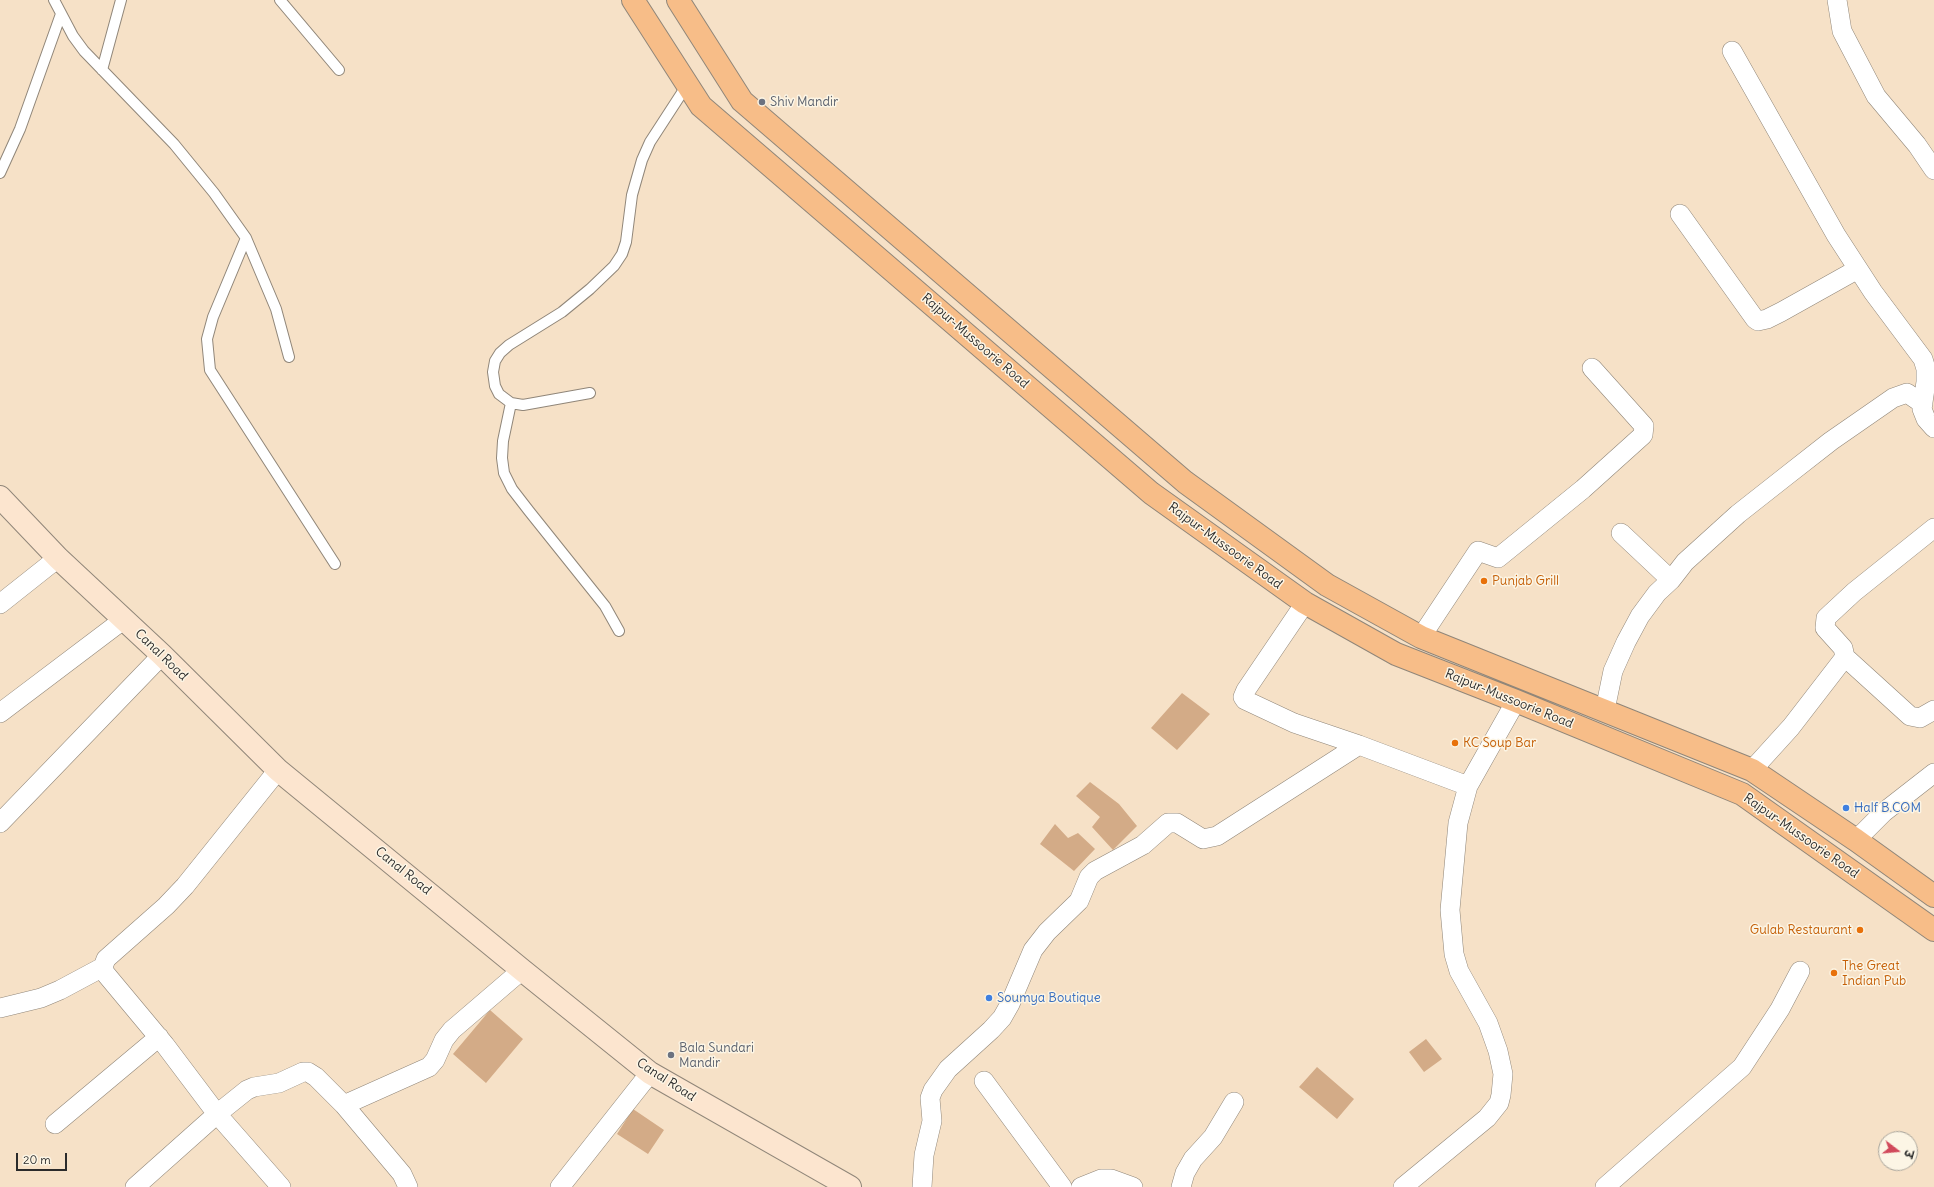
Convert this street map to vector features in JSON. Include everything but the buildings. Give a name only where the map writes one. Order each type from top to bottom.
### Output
[{"type":"main road","name":"Rajpur-Mussoorie Road","points":[[634,0],[701,106],[1151,493],[1305,604],[1396,654],[1516,701],[1742,794],[1934,930]]},
{"type":"main road","name":"Rajpur-Mussoorie Road","points":[[678,0],[742,101],[1186,482],[1327,585],[1421,637],[1752,770],[1856,840],[1934,896]]},
{"type":"main road","points":[[1437,670],[1449,648]]},
{"type":"street","points":[[1837,0],[1842,31],[1876,96],[1917,145],[1934,170]]},
{"type":"street","points":[[1732,51],[1836,235],[1858,269],[1923,359],[1926,369],[1926,382],[1922,404],[1923,414],[1934,428]]},
{"type":"street","points":[[1680,214],[1755,319],[1758,321],[1767,319],[1781,312],[1858,269]]},
{"type":"street","points":[[1421,637],[1478,551],[1498,558],[1583,489],[1645,432],[1644,426],[1592,368]]},
{"type":"street","points":[[1605,710],[1613,671],[1640,616],[1657,592],[1671,580],[1685,562],[1738,514],[1831,441],[1859,421],[1902,394],[1909,394],[1922,404]]},
{"type":"street","name":"Canal Road","points":[[0,498],[58,558],[162,655],[278,770],[522,970],[650,1073],[850,1187]]},
{"type":"street","points":[[1934,528],[1854,592],[1826,618],[1825,628],[1843,648],[1844,657],[1910,716],[1920,718],[1934,710]]},
{"type":"street","points":[[1620,533],[1671,580]]},
{"type":"street","points":[[0,604],[58,558]]},
{"type":"street","points":[[1305,604],[1246,690],[1244,697],[1249,703],[1294,723],[1359,745],[1468,786]]},
{"type":"street","points":[[0,713],[123,620]]},
{"type":"street","points":[[0,823],[162,655]]},
{"type":"street","points":[[1752,770],[1791,727],[1844,657]]},
{"type":"street","points":[[1403,1187],[1488,1118],[1499,1103],[1502,1095],[1503,1074],[1498,1050],[1488,1023],[1459,971],[1454,954],[1450,910],[1458,823],[1468,786],[1516,701]]},
{"type":"street","points":[[922,1187],[924,1155],[932,1121],[930,1098],[933,1090],[948,1069],[1002,1018],[1010,1004],[1034,950],[1047,932],[1081,899],[1089,877],[1095,871],[1143,845],[1168,823],[1177,822],[1203,839],[1217,836],[1359,745]]},
{"type":"street","points":[[278,770],[185,886],[166,906],[106,959],[103,968],[105,974],[159,1037],[217,1114],[281,1187]]},
{"type":"street","points":[[1856,840],[1884,812],[1934,773]]},
{"type":"street","points":[[0,1008],[41,998],[103,968]]},
{"type":"street","points":[[344,1105],[429,1067],[435,1060],[444,1040],[452,1030],[522,970]]},
{"type":"street","points":[[1605,1187],[1742,1067],[1780,1009],[1800,971]]},
{"type":"street","points":[[55,1124],[159,1037]]},
{"type":"street","points":[[135,1187],[217,1114],[247,1090],[254,1087],[279,1083],[303,1072],[312,1074],[344,1105],[402,1174],[408,1187]]},
{"type":"street","points":[[560,1187],[650,1073]]},
{"type":"street","points":[[984,1081],[1062,1187]]},
{"type":"street","points":[[1181,1187],[1185,1174],[1193,1159],[1213,1137],[1234,1102]]},
{"type":"street","points":[[1081,1187],[1092,1182],[1106,1179],[1126,1183],[1133,1187]]},
{"type":"lane","points":[[54,0],[84,51],[188,161],[214,193],[246,238],[276,309],[289,357]]},
{"type":"lane","points":[[102,70],[121,0]]},
{"type":"lane","points":[[280,0],[339,70]]},
{"type":"lane","points":[[0,173],[20,129],[61,14]]},
{"type":"lane","points":[[590,393],[523,405],[511,403],[499,394],[495,386],[493,372],[495,361],[500,353],[509,345],[562,312],[590,290],[614,266],[622,254],[626,242],[632,195],[642,160],[650,142],[688,85]]},
{"type":"lane","points":[[246,238],[213,317],[207,339],[210,370],[335,564]]},
{"type":"lane","points":[[511,403],[503,446],[502,458],[504,473],[512,489],[605,606],[618,632]]},
{"type":"place","name":"Shiv Mandir","points":[[762,102]]},
{"type":"place","name":"Punjab Grill","points":[[1484,581]]},
{"type":"place","name":"KC Soup Bar","points":[[1455,743]]},
{"type":"place","name":"Half B.COM","points":[[1846,808]]},
{"type":"place","name":"Gulab Restaurant","points":[[1860,930]]},
{"type":"place","name":"The Great Indian Pub","points":[[1834,973]]},
{"type":"place","name":"Soumya Boutique","points":[[989,998]]},
{"type":"place","name":"Bala Sundari Mandir","points":[[671,1055]]}]
